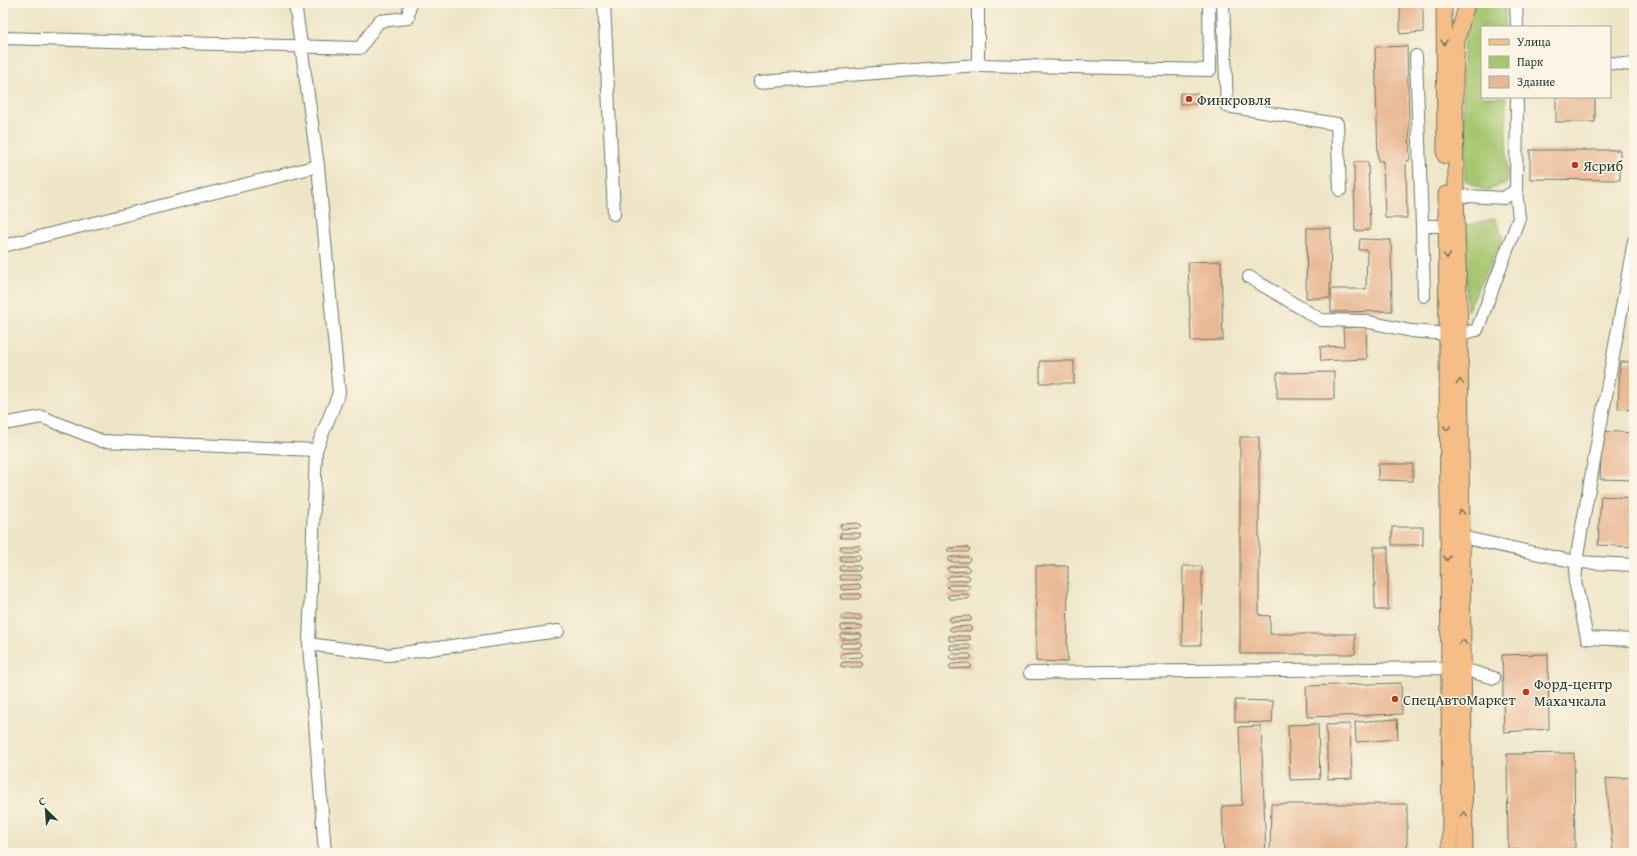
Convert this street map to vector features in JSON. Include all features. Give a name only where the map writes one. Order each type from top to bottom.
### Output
[{"type":"main road","points":[[1444,3],[1452,226],[1454,334],[1454,537],[1448,668],[1450,853]]},
{"type":"main road","points":[[1451,194],[1457,40],[1467,3]]},
{"type":"main road","points":[[1454,537],[1463,669],[1465,853]]},
{"type":"lane","points":[[296,3],[318,166],[339,393],[316,450],[309,644],[325,853]]},
{"type":"lane","points":[[3,38],[360,48],[380,21],[408,18],[410,3]]},
{"type":"lane","points":[[604,3],[614,214]]},
{"type":"lane","points":[[978,3],[978,65]]},
{"type":"lane","points":[[760,82],[978,65],[1210,70],[1209,3]]},
{"type":"lane","points":[[1224,3],[1227,106],[1337,124],[1340,190]]},
{"type":"lane","points":[[1516,3],[1517,26]]},
{"type":"lane","points":[[1416,56],[1424,296]]},
{"type":"lane","points":[[1611,63],[1634,65]]},
{"type":"lane","points":[[1249,277],[1321,320],[1364,321],[1412,331],[1454,334],[1477,330],[1519,218],[1516,190],[1517,98]]},
{"type":"lane","points":[[3,246],[318,166]]},
{"type":"lane","points":[[1451,194],[1504,198],[1516,190]]},
{"type":"lane","points":[[1422,226],[1452,226]]},
{"type":"lane","points":[[1634,241],[1576,562],[1575,581],[1587,638],[1634,640]]},
{"type":"lane","points":[[3,424],[42,417],[102,441],[316,450]]},
{"type":"lane","points":[[1454,537],[1576,562],[1634,565]]},
{"type":"lane","points":[[309,644],[388,655],[558,631]]},
{"type":"lane","points":[[1030,672],[1448,668],[1463,669],[1494,678]]},
{"type":"green space","points":[[1476,3],[1505,3],[1505,26],[1481,26],[1481,98],[1506,98],[1507,183],[1486,191],[1465,180],[1462,77],[1464,36]]},
{"type":"green space","points":[[1495,218],[1503,238],[1467,311],[1466,226]]},
{"type":"building","points":[[546,3],[595,3],[595,6],[546,6]]},
{"type":"building","points":[[1400,3],[1418,3],[1423,9],[1423,32],[1400,34]]},
{"type":"building","points":[[1407,46],[1410,160],[1406,161],[1407,218],[1385,218],[1383,161],[1378,161],[1375,47]]},
{"type":"building","name":"Финкровля","points":[[1180,93],[1198,94],[1198,104],[1180,104]]},
{"type":"building","points":[[1556,98],[1595,98],[1595,122],[1556,122]]},
{"type":"building","name":"Ясриб","points":[[1530,150],[1620,150],[1620,180],[1530,179]]},
{"type":"building","points":[[1354,162],[1368,162],[1370,230],[1355,231]]},
{"type":"building","points":[[1307,228],[1331,228],[1330,298],[1306,298]]},
{"type":"building","points":[[1360,239],[1391,240],[1392,311],[1331,312],[1331,289],[1366,289],[1367,250],[1359,250]]},
{"type":"building","points":[[1221,261],[1223,340],[1191,341],[1188,262]]},
{"type":"building","points":[[1366,327],[1367,359],[1321,361],[1320,347],[1344,346],[1343,328]]},
{"type":"building","points":[[1040,361],[1074,361],[1074,383],[1040,383]]},
{"type":"building","points":[[1620,362],[1634,362],[1634,410],[1618,409]]},
{"type":"building","points":[[1334,372],[1334,399],[1277,399],[1277,373]]},
{"type":"building","points":[[1602,431],[1634,433],[1634,480],[1600,479]]},
{"type":"building","points":[[1240,437],[1259,437],[1259,615],[1270,616],[1270,634],[1355,634],[1355,654],[1240,654]]},
{"type":"building","points":[[1378,464],[1413,464],[1413,481],[1378,480]]},
{"type":"building","points":[[1601,496],[1634,498],[1634,547],[1598,545]]},
{"type":"building","points":[[858,523],[861,526],[859,528],[841,529],[840,526],[841,524]]},
{"type":"building","points":[[1392,527],[1423,527],[1423,545],[1392,545]]},
{"type":"building","points":[[841,533],[858,533],[861,535],[859,538],[841,538]]},
{"type":"building","points":[[842,546],[859,546],[861,548],[859,551],[842,551],[840,548]]},
{"type":"building","points":[[967,547],[970,550],[968,552],[949,552],[947,550],[949,548]]},
{"type":"building","points":[[1374,547],[1388,547],[1388,610],[1375,610]]},
{"type":"building","points":[[841,556],[859,556],[861,558],[859,561],[841,561]]},
{"type":"building","points":[[950,557],[968,557],[970,559],[968,562],[950,562],[947,560]]},
{"type":"building","points":[[841,566],[859,566],[861,568],[859,571],[841,571]]},
{"type":"building","points":[[967,566],[970,569],[968,571],[949,572],[947,569],[949,567]]},
{"type":"building","points":[[1036,566],[1068,566],[1067,662],[1036,661]]},
{"type":"building","points":[[1183,566],[1202,566],[1201,645],[1182,645]]},
{"type":"building","points":[[841,575],[859,575],[861,577],[859,580],[841,580]]},
{"type":"building","points":[[968,575],[970,578],[968,580],[949,581],[947,578],[950,576]]},
{"type":"building","points":[[859,584],[861,587],[859,589],[842,590],[840,586],[842,585]]},
{"type":"building","points":[[950,585],[968,585],[970,587],[968,590],[950,590],[947,587]]},
{"type":"building","points":[[842,594],[859,594],[861,596],[859,599],[841,599],[840,596]]},
{"type":"building","points":[[968,594],[970,597],[968,599],[950,599],[947,597],[950,595]]},
{"type":"building","points":[[842,615],[860,615],[863,617],[861,620],[842,620],[840,618]]},
{"type":"building","points":[[969,616],[972,619],[970,621],[951,622],[949,619],[951,617]]},
{"type":"building","points":[[841,625],[860,625],[863,627],[861,629],[843,630],[841,629]]},
{"type":"building","points":[[969,626],[972,628],[970,631],[951,631],[949,629],[952,627]]},
{"type":"building","points":[[842,634],[860,634],[862,636],[860,639],[842,639],[840,637]]},
{"type":"building","points":[[949,636],[969,636],[971,638],[969,640],[951,641],[949,640]]},
{"type":"building","points":[[842,643],[860,643],[863,645],[861,648],[842,648],[840,646]]},
{"type":"building","points":[[950,645],[969,645],[972,647],[970,649],[951,650]]},
{"type":"building","points":[[860,652],[863,655],[861,657],[842,658],[840,655],[842,653]]},
{"type":"building","points":[[951,654],[969,654],[972,656],[970,659],[951,659],[949,657]]},
{"type":"building","name":"Форд-центр Махачкала","points":[[1548,654],[1549,729],[1504,732],[1502,655]]},
{"type":"building","points":[[843,662],[861,662],[863,664],[861,667],[842,667],[840,665]]},
{"type":"building","points":[[969,663],[972,666],[970,668],[951,669],[949,666],[952,664]]},
{"type":"building","points":[[1401,683],[1402,714],[1307,717],[1306,686]]},
{"type":"building","points":[[1235,700],[1273,701],[1272,723],[1235,722]]},
{"type":"building","points":[[1397,719],[1398,739],[1356,742],[1355,722]]},
{"type":"building","points":[[1318,724],[1320,779],[1290,780],[1288,725]]},
{"type":"building","points":[[1350,724],[1352,778],[1328,779],[1326,725]]},
{"type":"building","points":[[1261,726],[1266,853],[1224,853],[1222,806],[1242,805],[1239,727]]},
{"type":"building","points":[[1574,753],[1575,849],[1508,850],[1507,754]]},
{"type":"building","points":[[1631,777],[1634,813],[1634,853],[1613,853],[1606,779]]},
{"type":"building","points":[[1271,804],[1407,804],[1407,853],[1270,853]]},
{"type":"place","name":"Финкровля","points":[[1189,99]]},
{"type":"place","name":"Ясриб","points":[[1575,165]]},
{"type":"place","name":"Форд-центр Махачкала","points":[[1526,692]]},
{"type":"place","name":"СпецАвтоМаркет","points":[[1395,699]]}]
